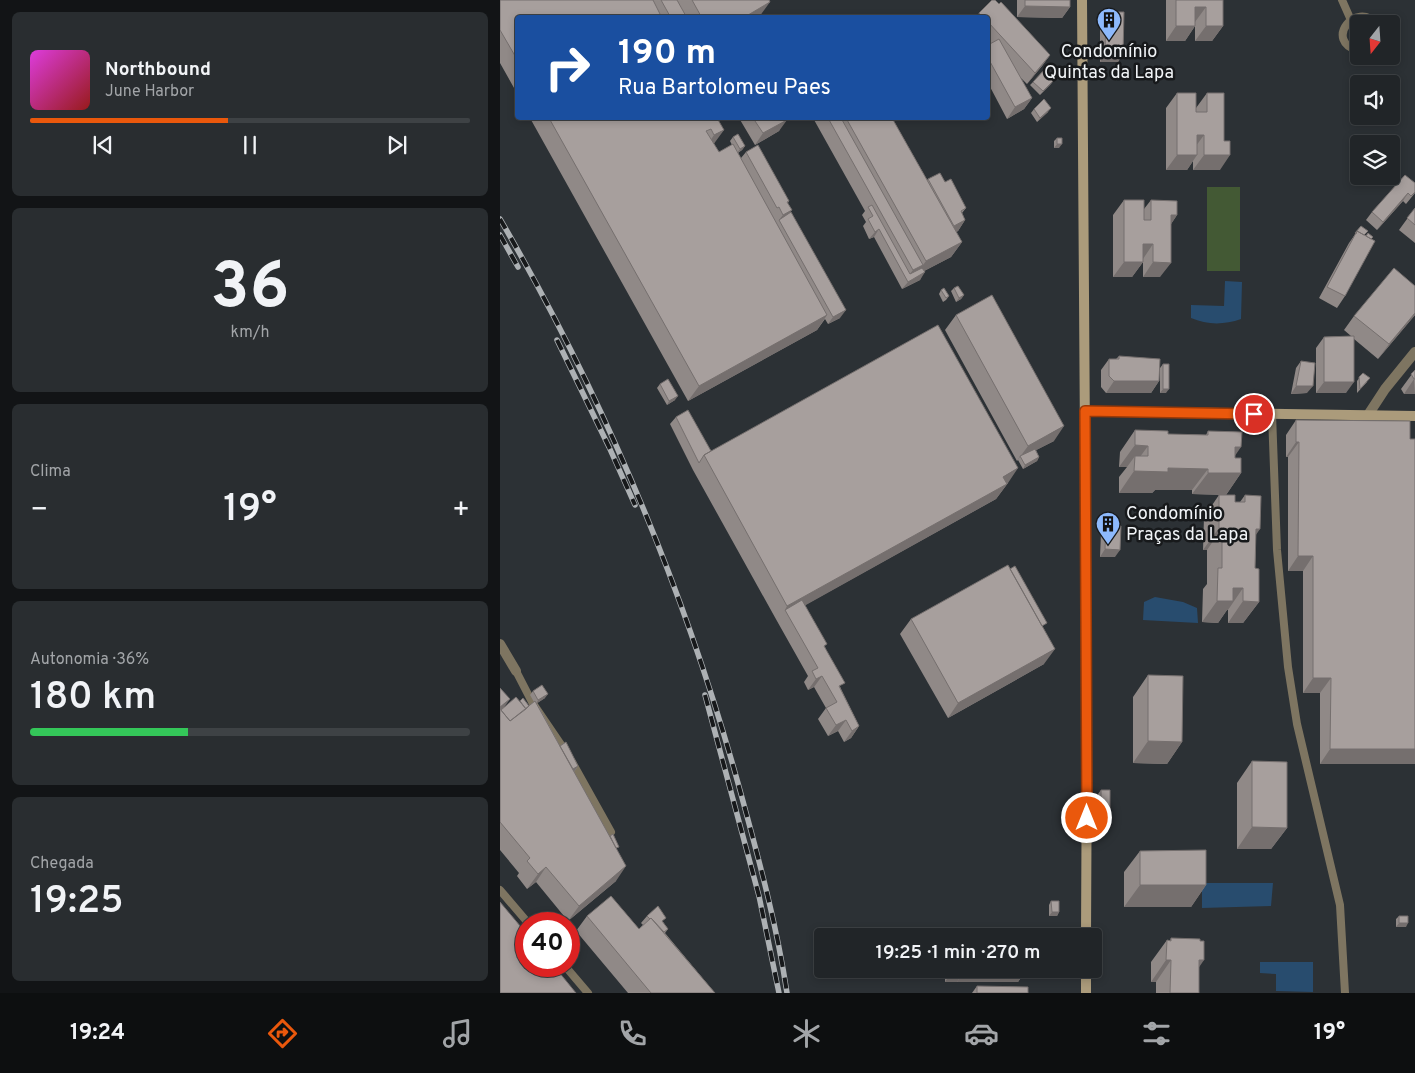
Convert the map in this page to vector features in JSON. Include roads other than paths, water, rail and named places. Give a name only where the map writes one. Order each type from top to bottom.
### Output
[{"type":"street","points":[[1082,0],[1086,928]]},
{"type":"street","points":[[1368,415],[1385,389],[1415,352]]},
{"type":"street","points":[[1085,411],[1415,416]]},
{"type":"street","points":[[500,644],[516,671]]},
{"type":"street","points":[[1086,978],[1086,993]]},
{"type":"lane","points":[[1342,0],[1350,18],[1343,28],[1344,40],[1350,47]]},
{"type":"lane","points":[[1272,414],[1277,550],[1288,667],[1297,724],[1340,905],[1345,993]]},
{"type":"lane","points":[[516,671],[532,702],[560,741],[611,832]]},
{"type":"lane","points":[[500,890],[519,912]]},
{"type":"lane","points":[[574,977],[588,993]]},
{"type":"water","points":[[1225,281],[1242,282],[1241,319],[1216,323],[1203,322],[1191,318],[1191,305],[1224,306]]},
{"type":"water","points":[[1155,597],[1183,602],[1197,608],[1198,623],[1143,620],[1144,602]]},
{"type":"water","points":[[1202,883],[1273,883],[1271,906],[1202,908]]},
{"type":"water","points":[[1260,962],[1313,962],[1313,992],[1276,991],[1276,974],[1260,973]]},
{"type":"railway","points":[[500,219],[538,287],[608,427],[668,571],[695,645],[741,794],[773,918],[787,993]]},
{"type":"railway","points":[[500,235],[518,267]]},
{"type":"railway","points":[[557,340],[635,505]]},
{"type":"railway","points":[[705,695],[759,896],[779,993]]},
{"type":"place","name":"Condomínio Quintas da Lapa","points":[[1109,41]]},
{"type":"place","name":"Condomínio Praças da Lapa","points":[[1108,545]]}]
